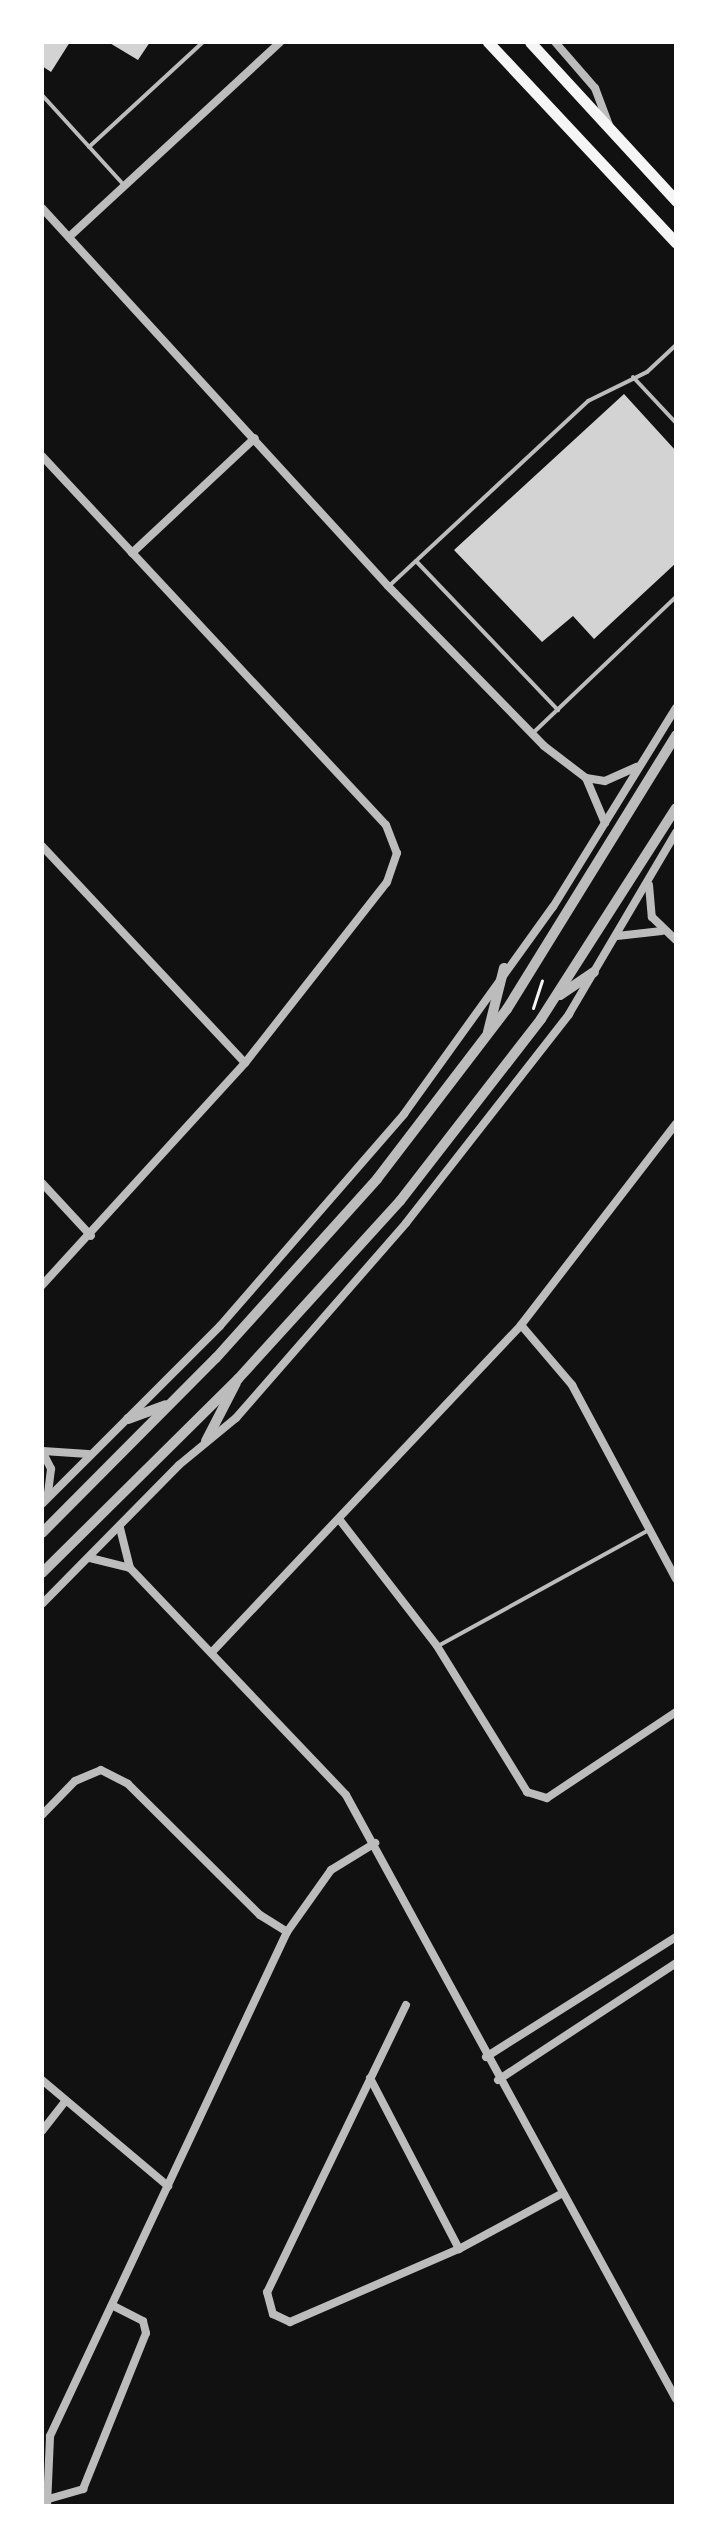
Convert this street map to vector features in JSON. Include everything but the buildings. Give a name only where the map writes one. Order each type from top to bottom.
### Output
[{"type":"main road","points":[[488,42],[676,243]]},
{"type":"main road","points":[[530,42],[676,201]]},
{"type":"street","points":[[69,237],[280,42]]},
{"type":"street","points":[[555,42],[595,88],[610,129]]},
{"type":"street","points":[[42,208],[388,586],[532,734],[586,778],[605,824]]},
{"type":"street","points":[[132,553],[255,438]]},
{"type":"street","points":[[42,456],[395,837],[387,882],[245,1063],[91,1236],[42,1285]]},
{"type":"street","points":[[44,1502],[128,1419],[341,1192],[605,824],[676,708]]},
{"type":"street","points":[[42,1533],[172,1402],[345,1217],[486,1038],[531,973],[676,735]]},
{"type":"street","points":[[586,778],[624,777],[639,766]]},
{"type":"street","points":[[42,1573],[238,1379],[400,1201],[555,998],[676,808]]},
{"type":"street","points":[[42,1604],[206,1441],[246,1408],[406,1223],[569,1014],[676,832]]},
{"type":"street","points":[[42,846],[245,1063]]},
{"type":"street","points":[[649,882],[647,900],[662,931],[676,940]]},
{"type":"street","points":[[615,936],[662,931]]},
{"type":"street","points":[[486,1038],[504,968]]},
{"type":"street","points":[[555,998],[594,972]]},
{"type":"street","points":[[213,1651],[521,1325],[676,1124]]},
{"type":"street","points":[[42,1183],[91,1236]]},
{"type":"street","points":[[521,1325],[572,1385],[676,1579]]},
{"type":"street","points":[[206,1441],[238,1379]]},
{"type":"street","points":[[128,1419],[172,1402]]},
{"type":"street","points":[[42,1451],[72,1457],[92,1452]]},
{"type":"street","points":[[42,1451],[51,1469],[44,1502]]},
{"type":"street","points":[[339,1519],[437,1646],[527,1792],[547,1798],[676,1712]]},
{"type":"street","points":[[120,1528],[130,1568],[330,1772],[375,1843],[498,2080],[672,2379],[676,2399]]},
{"type":"street","points":[[90,1558],[130,1568]]},
{"type":"street","points":[[42,1815],[75,1781],[101,1770],[128,1784],[260,1915],[287,1932]]},
{"type":"street","points":[[112,2305],[143,2321],[146,2333],[83,2489],[46,2503],[50,2436],[287,1932],[331,1870],[375,1843]]},
{"type":"street","points":[[486,2057],[676,1937]]},
{"type":"street","points":[[498,2080],[676,1963]]},
{"type":"street","points":[[406,2005],[267,2292],[273,2314],[290,2322],[459,2249],[563,2193]]},
{"type":"street","points":[[370,2078],[459,2249]]},
{"type":"street","points":[[42,2080],[64,2103],[168,2186]]},
{"type":"street","points":[[42,2131],[64,2103]]},
{"type":"lane","points":[[89,147],[203,42]]},
{"type":"lane","points":[[42,95],[125,186]]},
{"type":"lane","points":[[388,586],[588,401],[633,377],[676,345]]},
{"type":"lane","points":[[633,377],[676,423]]},
{"type":"lane","points":[[416,561],[558,710]]},
{"type":"lane","points":[[532,734],[676,597]]},
{"type":"lane","points":[[437,1646],[650,1529]]},
{"type":"path","points":[[531,973],[544,982],[529,1006],[543,1015]]}]
